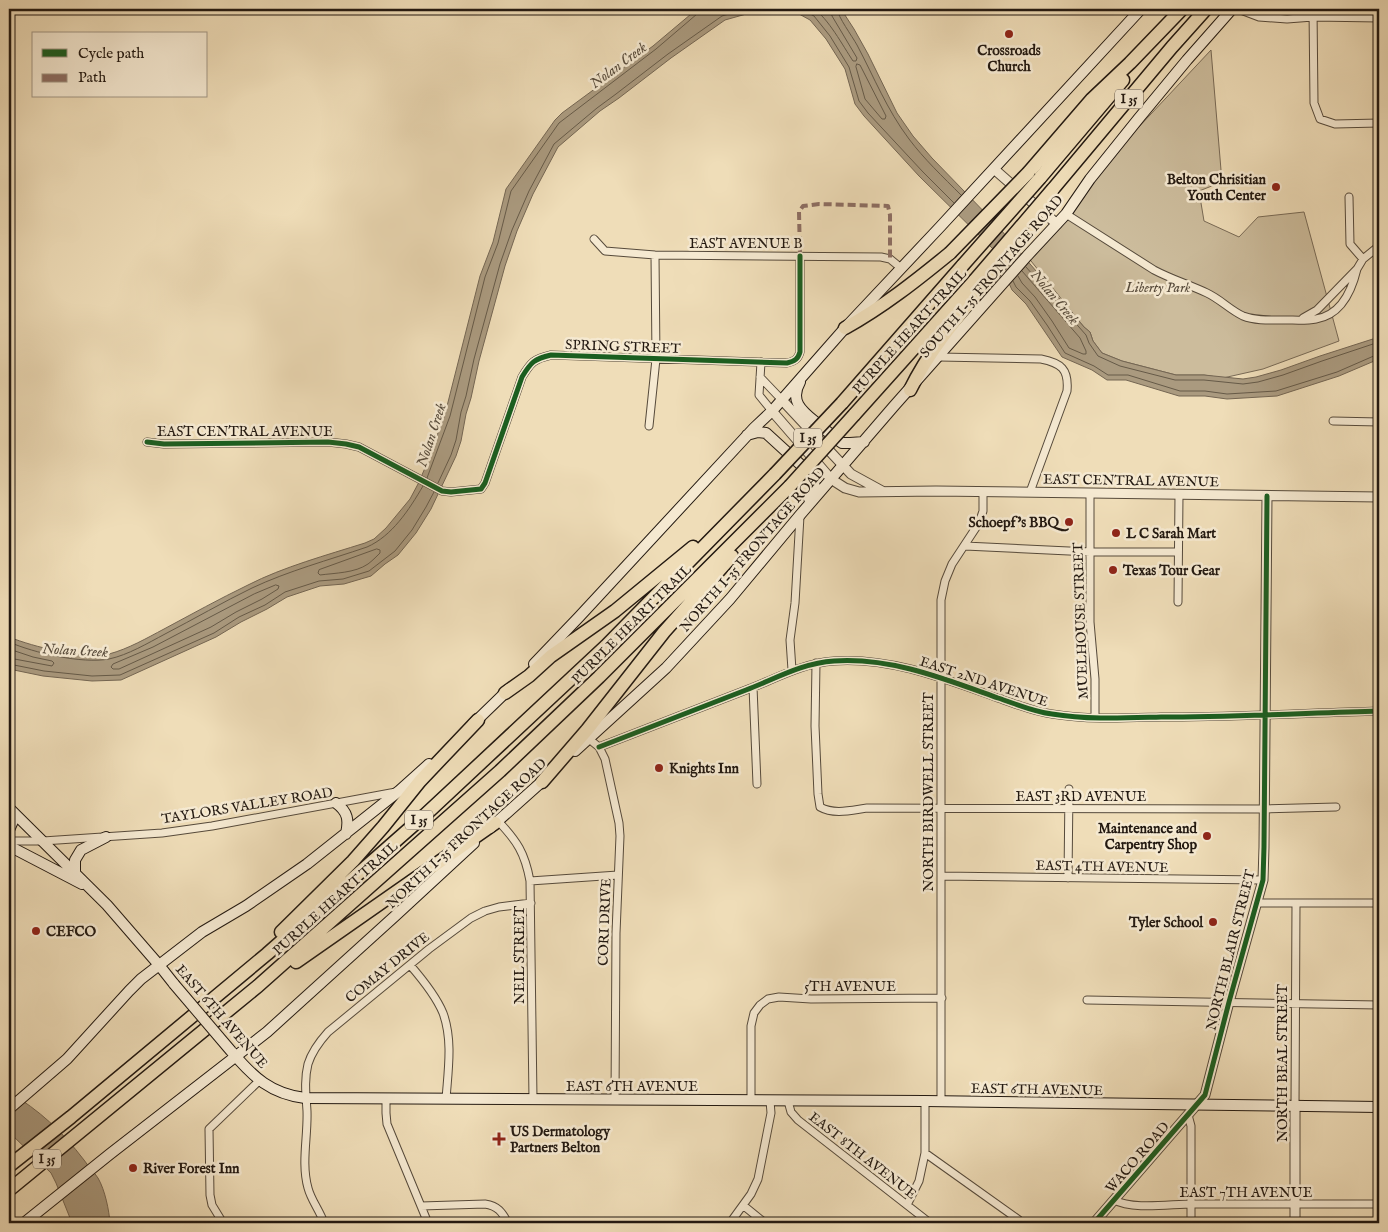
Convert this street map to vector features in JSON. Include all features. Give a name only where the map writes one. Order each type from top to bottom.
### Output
[{"type":"highway","name":"PURPLE HEART TRAIL","points":[[9,1166],[71,1117],[315,913],[489,756],[606,646],[775,474],[842,402],[963,265],[1034,175],[1182,9]]},
{"type":"highway","name":"I 35","points":[[979,282],[1012,249],[1051,192],[1206,9]]},
{"type":"highway","points":[[846,328],[915,282],[950,253],[1034,175]]},
{"type":"highway","name":"PURPLE HEART TRAIL","points":[[10,1189],[258,986],[500,771],[599,677],[769,508],[979,282]]},
{"type":"highway","points":[[910,390],[919,371],[979,282]]},
{"type":"highway","points":[[505,693],[529,676],[551,656],[628,601],[747,502]]},
{"type":"highway","points":[[542,782],[584,734],[682,611],[739,549],[769,508]]},
{"type":"highway","points":[[228,986],[353,861],[420,781],[478,720]]},
{"type":"highway","points":[[258,986],[299,960],[497,822]]},
{"type":"main road","points":[[9,1109],[67,1059],[129,991],[159,965],[202,932],[286,880],[346,834],[399,792],[478,720],[566,631],[747,435],[772,411],[901,268],[1141,9]]},
{"type":"main road","name":"SOUTH I-35 FRONTAGE ROAD","points":[[842,466],[1004,281],[1066,214],[1090,179],[1139,118],[1232,9]]},
{"type":"main road","points":[[812,365],[798,385],[795,393],[802,411],[842,443],[864,442]]},
{"type":"main road","points":[[747,435],[758,432],[766,433],[813,476],[814,489],[800,515]]},
{"type":"main road","name":"NORTH I-35 FRONTAGE ROAD","points":[[24,1223],[233,1054],[290,1012],[642,691],[730,599],[842,466]]},
{"type":"main road","points":[[336,803],[347,814],[346,834]]},
{"type":"main road","points":[[9,830],[13,821],[11,810]]},
{"type":"main road","name":"EAST 6TH AVENUE","points":[[11,810],[110,909],[250,1072],[266,1085],[284,1094],[305,1098],[925,1101],[1379,1107]]},
{"type":"main road","points":[[75,873],[75,860],[81,850],[106,837]]},
{"type":"main road","points":[[9,846],[92,890]]},
{"type":"street","points":[[1238,9],[1270,18],[1287,19],[1313,13],[1379,18]]},
{"type":"street","points":[[1313,13],[1314,103],[1320,119],[1335,124],[1379,123]]},
{"type":"street","points":[[994,169],[1057,224]]},
{"type":"street","points":[[1349,197],[1350,244],[1363,259]]},
{"type":"street","points":[[1066,214],[1168,278],[1216,297],[1245,316],[1267,320],[1316,319],[1327,316],[1339,307],[1348,294],[1357,269]]},
{"type":"street","name":"EAST AVENUE B","points":[[594,239],[605,251],[655,255],[881,257],[890,259],[901,268]]},
{"type":"street","points":[[1298,320],[1317,310],[1357,269],[1363,259],[1379,246]]},
{"type":"street","points":[[649,426],[656,359],[655,255]]},
{"type":"street","name":"SPRING STREET","points":[[481,489],[485,483],[522,377],[529,365],[539,358],[551,354],[787,363],[798,358],[800,352],[800,256]]},
{"type":"street","points":[[939,357],[1040,359],[1056,362],[1065,372],[1068,382],[1067,391],[1030,492]]},
{"type":"street","name":"EAST CENTRAL AVENUE","points":[[761,362],[759,395],[831,479],[845,488],[859,492],[1379,496]]},
{"type":"street","name":"EAST CENTRAL AVENUE","points":[[760,377],[842,466],[851,474],[882,492]]},
{"type":"street","points":[[1333,421],[1379,422]]},
{"type":"street","name":"EAST CENTRAL AVENUE","points":[[147,442],[164,444],[328,442],[346,444],[359,447],[442,491],[481,489]]},
{"type":"street","name":"NORTH BIRDWELL STREET","points":[[941,1102],[940,600],[952,564],[979,523],[983,511],[983,492]]},
{"type":"street","name":"MUELHOUSE STREET","points":[[1090,494],[1090,622],[1095,679],[1095,718]]},
{"type":"street","points":[[1178,602],[1179,495]]},
{"type":"street","name":"NORTH BLAIR STREET","points":[[1197,1105],[1204,1095],[1263,880],[1267,496]]},
{"type":"street","points":[[792,670],[790,640],[795,603],[800,515]]},
{"type":"street","points":[[965,546],[1090,552],[1178,552]]},
{"type":"street","name":"EAST 2ND AVENUE","points":[[599,747],[792,670],[816,663],[834,661],[874,662],[899,666],[1031,709],[1068,717],[1215,717],[1379,711]]},
{"type":"street","name":"EAST 3RD AVENUE","points":[[816,663],[815,726],[818,794],[820,807],[826,810],[867,808],[1264,809],[1336,807]]},
{"type":"street","points":[[753,687],[757,784]]},
{"type":"street","points":[[589,739],[599,747]]},
{"type":"street","name":"CORI DRIVE","points":[[599,747],[605,759],[619,823],[620,850],[616,942],[616,1100]]},
{"type":"street","points":[[1068,878],[1069,789]]},
{"type":"street","name":"TAYLORS VALLEY ROAD","points":[[9,841],[106,837],[212,826],[399,792]]},
{"type":"street","name":"NEIL STREET","points":[[497,822],[514,837],[526,860],[530,881],[533,1099]]},
{"type":"street","points":[[530,881],[618,875]]},
{"type":"street","name":"EAST 4TH AVENUE","points":[[941,876],[1263,880]]},
{"type":"street","name":"COMAY DRIVE","points":[[324,1223],[308,1190],[305,1171],[306,1076],[308,1065],[317,1043],[453,930],[471,918],[485,911],[514,904],[531,903]]},
{"type":"street","points":[[1256,903],[1379,903]]},
{"type":"street","name":"NORTH BEAL STREET","points":[[1295,1223],[1296,903]]},
{"type":"street","points":[[410,965],[421,977],[438,1003],[446,1023],[448,1038],[446,1099]]},
{"type":"street","name":"5TH AVENUE","points":[[751,1100],[751,1026],[754,1013],[768,999],[779,997],[811,999],[942,998]]},
{"type":"street","points":[[1086,1000],[1379,1005]]},
{"type":"street","points":[[223,1223],[212,1206],[210,1195],[209,1129],[260,1080]]},
{"type":"street","points":[[386,1098],[387,1124],[428,1223]]},
{"type":"street","points":[[730,1223],[744,1206],[758,1179],[771,1113],[770,1101]]},
{"type":"street","name":"EAST 8TH AVENUE","points":[[788,1101],[791,1112],[798,1120],[930,1223]]},
{"type":"street","points":[[907,1205],[919,1181],[925,1153],[925,1101]]},
{"type":"street","name":"WACO ROAD","points":[[1094,1223],[1197,1105]]},
{"type":"street","points":[[1188,1115],[1191,1126],[1191,1223]]},
{"type":"street","points":[[925,1153],[1019,1220]]},
{"type":"street","name":"EAST 7TH AVENUE","points":[[1114,1200],[1131,1205],[1379,1204]]},
{"type":"street","points":[[421,1206],[485,1204],[500,1210],[508,1223]]},
{"type":"street","points":[[744,1206],[765,1223]]},
{"type":"green space","name":"Liberty Park","points":[[1211,50],[1222,182],[1199,191],[1204,221],[1239,237],[1258,217],[1304,212],[1339,341],[1263,369],[1223,378],[1204,375],[1176,375],[1122,361],[1102,353],[1093,341],[1090,332],[1027,256],[1090,179]]},
{"type":"water","points":[[697,9],[764,9],[725,20],[600,111],[558,147],[533,194],[517,231],[505,266],[456,456],[431,509],[416,533],[398,555],[371,576],[344,584],[320,586],[287,597],[216,637],[121,680],[92,681],[43,676],[9,669],[9,637],[31,645],[58,651],[86,655],[109,654],[137,643],[262,579],[305,562],[374,539],[386,528],[410,499],[418,484],[445,414],[480,276],[493,242],[506,189],[562,113],[653,46]]},
{"type":"water","name":"Nolan Creek","points":[[790,9],[841,9],[868,54],[897,113],[913,136],[995,223],[1090,332],[1093,341],[1102,353],[1122,361],[1176,375],[1204,375],[1243,379],[1281,370],[1379,337],[1379,359],[1339,376],[1277,396],[1227,399],[1205,396],[1179,396],[1126,380],[1107,380],[1092,370],[1062,357],[1026,304],[1012,290],[994,250],[919,176],[864,116],[855,104],[845,69],[826,39],[810,20]]},
{"type":"water","points":[[9,1092],[31,1106],[67,1139],[95,1174],[105,1194],[110,1223],[72,1223],[51,1173],[9,1132]]},
{"type":"marked path","points":[[800,256],[799,212],[803,206],[819,204],[888,206],[890,215],[890,259]]},
{"type":"cycle path","points":[[147,442],[164,444],[328,442],[346,444],[359,447],[442,491],[481,489],[485,483],[522,377],[531,365],[541,358],[551,355],[787,363],[796,359],[800,352],[800,256]]},
{"type":"cycle path","points":[[1094,1223],[1205,1095],[1263,880],[1267,496]]},
{"type":"cycle path","points":[[599,747],[789,672],[822,662],[834,661],[876,662],[897,666],[938,677],[1032,710],[1066,716],[1120,718],[1379,711]]},
{"type":"place","name":"Crossroads Church","points":[[1009,34]]},
{"type":"place","name":"Belton Chrisitian Youth Center","points":[[1276,187]]},
{"type":"place","name":"Schoepf's BBQ","points":[[1069,522]]},
{"type":"place","name":"L C Sarah Mart","points":[[1116,533]]},
{"type":"place","name":"Texas Tour Gear","points":[[1113,570]]},
{"type":"place","name":"Knights Inn","points":[[659,768]]},
{"type":"place","name":"Maintenance and Carpentry Shop","points":[[1207,836]]},
{"type":"place","name":"Tyler School","points":[[1213,922]]},
{"type":"place","name":"CEFCO","points":[[36,931]]},
{"type":"place","name":"US Dermatology Partners Belton","points":[[499,1139]]},
{"type":"place","name":"River Forest Inn","points":[[133,1168]]}]
